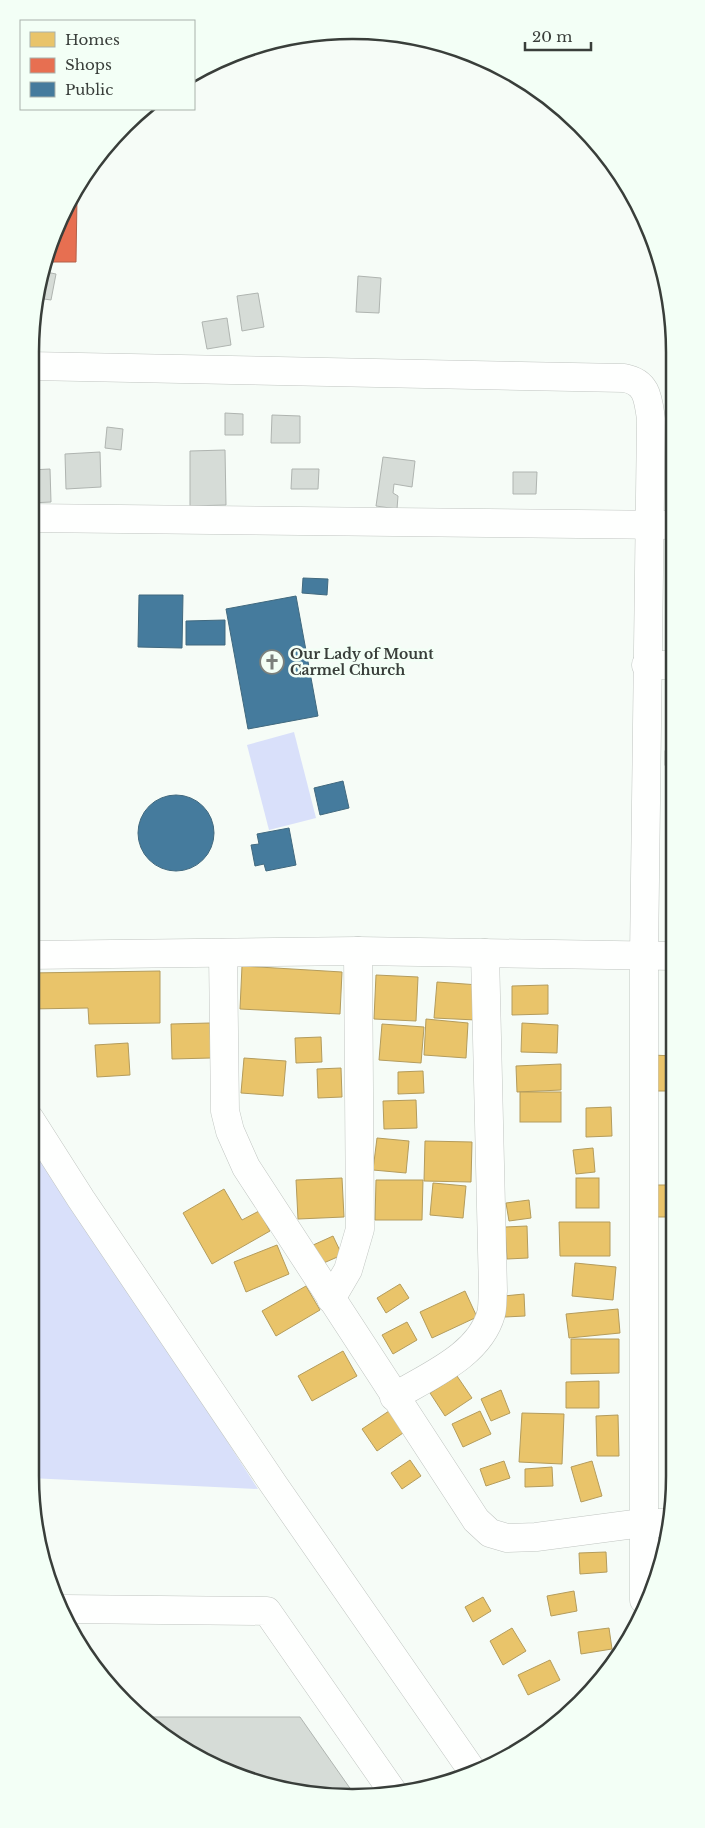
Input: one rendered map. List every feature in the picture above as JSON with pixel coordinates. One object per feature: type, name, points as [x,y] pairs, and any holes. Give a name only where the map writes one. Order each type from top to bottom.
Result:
[{"type":"street","points":[[39,366],[604,377],[636,380],[644,389],[649,402],[661,524],[646,665],[644,956],[656,1523],[646,1585]]},
{"type":"street","points":[[39,518],[661,524]]},
{"type":"street","points":[[646,665],[666,665]]},
{"type":"street","points":[[39,955],[358,951],[666,956]]},
{"type":"street","points":[[331,1299],[348,1270],[360,1229],[358,951]]},
{"type":"street","points":[[223,952],[225,1111],[230,1130],[246,1167],[394,1397],[476,1520],[490,1533],[507,1538],[536,1537],[656,1523]]},
{"type":"street","points":[[394,1397],[461,1355],[478,1339],[491,1314],[493,1291],[486,953]]},
{"type":"street","points":[[39,1133],[87,1208],[280,1493],[469,1766]]},
{"type":"street","points":[[69,1609],[267,1611],[390,1787]]},
{"type":"shaded area","points":[[294,732],[316,818],[269,830],[247,745]]},
{"type":"shaded area","points":[[39,1149],[258,1489],[39,1478]]},
{"type":"building: Homes","points":[[242,966],[342,972],[340,1014],[240,1009]]},
{"type":"building: Homes","points":[[160,971],[160,1023],[89,1024],[88,1008],[39,1009],[39,973]]},
{"type":"building: Homes","points":[[376,975],[418,977],[416,1021],[374,1019]]},
{"type":"building: Homes","points":[[437,982],[479,985],[476,1020],[434,1018]]},
{"type":"building: Homes","points":[[548,985],[548,1014],[512,1015],[512,986]]},
{"type":"building: Homes","points":[[426,1019],[468,1023],[466,1058],[424,1055]]},
{"type":"building: Homes","points":[[210,1023],[211,1058],[172,1059],[171,1024]]},
{"type":"building: Homes","points":[[522,1023],[558,1025],[557,1053],[521,1052]]},
{"type":"building: Homes","points":[[382,1024],[424,1027],[421,1063],[379,1060]]},
{"type":"building: Homes","points":[[321,1037],[322,1062],[296,1063],[295,1038]]},
{"type":"building: Homes","points":[[128,1043],[130,1075],[97,1077],[95,1045]]},
{"type":"building: Homes","points":[[652,1055],[666,1056],[666,1091],[651,1091]]},
{"type":"building: Homes","points":[[244,1058],[286,1061],[283,1096],[241,1093]]},
{"type":"building: Homes","points":[[561,1064],[561,1090],[517,1092],[516,1066]]},
{"type":"building: Homes","points":[[341,1068],[342,1097],[318,1098],[317,1069]]},
{"type":"building: Homes","points":[[423,1071],[424,1093],[398,1094],[398,1072]]},
{"type":"building: Homes","points":[[520,1092],[561,1092],[561,1122],[520,1122]]},
{"type":"building: Homes","points":[[416,1100],[417,1128],[384,1129],[383,1101]]},
{"type":"building: Homes","points":[[611,1107],[612,1136],[586,1137],[586,1108]]},
{"type":"building: Homes","points":[[377,1138],[409,1141],[406,1173],[373,1170]]},
{"type":"building: Homes","points":[[425,1141],[472,1142],[471,1182],[424,1181]]},
{"type":"building: Homes","points":[[593,1148],[595,1172],[576,1174],[573,1150]]},
{"type":"building: Homes","points":[[342,1178],[344,1217],[298,1219],[296,1180]]},
{"type":"building: Homes","points":[[576,1178],[599,1178],[599,1208],[576,1208]]},
{"type":"building: Homes","points":[[376,1180],[423,1180],[422,1220],[375,1220]]},
{"type":"building: Homes","points":[[433,1183],[466,1186],[463,1218],[430,1215]]},
{"type":"building: Homes","points":[[654,1185],[666,1185],[666,1217],[654,1217]]},
{"type":"building: Homes","points":[[224,1189],[242,1220],[259,1211],[270,1231],[212,1264],[183,1213]]},
{"type":"building: Homes","points":[[529,1200],[531,1218],[509,1221],[506,1203]]},
{"type":"building: Homes","points":[[559,1222],[610,1222],[610,1256],[560,1256]]},
{"type":"building: Homes","points":[[527,1226],[528,1258],[507,1259],[505,1227]]},
{"type":"building: Homes","points":[[333,1236],[342,1255],[319,1265],[311,1246]]},
{"type":"building: Homes","points":[[277,1245],[289,1274],[246,1292],[234,1262]]},
{"type":"building: Homes","points":[[575,1263],[616,1267],[613,1300],[572,1296]]},
{"type":"building: Homes","points":[[400,1284],[409,1298],[386,1313],[377,1298]]},
{"type":"building: Homes","points":[[306,1286],[320,1310],[276,1336],[262,1311]]},
{"type":"building: Homes","points":[[465,1291],[477,1317],[432,1338],[420,1312]]},
{"type":"building: Homes","points":[[524,1294],[525,1316],[505,1317],[504,1296]]},
{"type":"building: Homes","points":[[618,1309],[620,1333],[569,1338],[566,1314]]},
{"type":"building: Homes","points":[[407,1322],[417,1340],[393,1354],[382,1335]]},
{"type":"building: Homes","points":[[571,1339],[619,1339],[619,1373],[571,1374]]},
{"type":"building: Homes","points":[[343,1351],[357,1376],[312,1401],[298,1376]]},
{"type":"building: Homes","points":[[457,1376],[472,1398],[445,1416],[430,1393]]},
{"type":"building: Homes","points":[[599,1381],[599,1408],[566,1408],[566,1382]]},
{"type":"building: Homes","points":[[501,1390],[510,1413],[491,1421],[481,1399]]},
{"type":"building: Homes","points":[[389,1411],[403,1433],[377,1451],[362,1429]]},
{"type":"building: Homes","points":[[480,1411],[491,1434],[463,1447],[452,1424]]},
{"type":"building: Homes","points":[[522,1413],[564,1414],[562,1464],[519,1462]]},
{"type":"building: Homes","points":[[618,1415],[619,1456],[597,1456],[596,1416]]},
{"type":"building: Homes","points":[[410,1460],[421,1476],[402,1489],[391,1473]]},
{"type":"building: Homes","points":[[504,1461],[510,1478],[486,1486],[480,1469]]},
{"type":"building: Homes","points":[[592,1461],[602,1496],[581,1502],[571,1467]]},
{"type":"building: Homes","points":[[552,1467],[553,1486],[525,1487],[525,1469]]},
{"type":"building: Homes","points":[[606,1552],[607,1572],[580,1574],[579,1553]]},
{"type":"building: Homes","points":[[574,1591],[577,1611],[551,1616],[547,1596]]},
{"type":"building: Homes","points":[[483,1597],[491,1611],[473,1622],[465,1607]]},
{"type":"building: Homes","points":[[512,1628],[526,1651],[503,1665],[490,1641]]},
{"type":"building: Homes","points":[[609,1628],[612,1649],[581,1654],[578,1632]]},
{"type":"building: Homes","points":[[550,1660],[560,1680],[528,1695],[518,1675]]},
{"type":"building: Shops","points":[[77,203],[76,262],[52,262],[63,232]]},
{"type":"building: Public","points":[[303,578],[328,579],[327,595],[302,593]]},
{"type":"building: Public","points":[[139,595],[183,595],[182,648],[138,647]]},
{"type":"building: Public","name":"Our Lady of Mount Carmel Church","points":[[296,596],[318,716],[248,729],[226,609]]},
{"type":"building: Public","points":[[225,620],[225,645],[186,645],[186,621]]},
{"type":"building: Public","points":[[343,781],[349,808],[320,815],[314,788]]},
{"type":"building: Public","points":[[169,795],[183,795],[197,801],[208,812],[214,826],[211,848],[203,860],[183,871],[169,871],[155,865],[144,854],[138,840],[138,826],[144,812],[155,801]]},
{"type":"building: Public","points":[[289,828],[296,865],[266,871],[264,864],[255,866],[251,845],[259,844],[257,834]]},
{"type":"building: Other","points":[[49,273],[56,274],[51,300],[43,299]]},
{"type":"building: Other","points":[[358,276],[381,278],[379,313],[356,312]]},
{"type":"building: Other","points":[[258,293],[264,327],[242,331],[237,296]]},
{"type":"building: Other","points":[[227,318],[231,345],[207,349],[202,322]]},
{"type":"building: Other","points":[[225,413],[243,414],[243,435],[225,435]]},
{"type":"building: Other","points":[[272,415],[300,416],[300,443],[271,443]]},
{"type":"building: Other","points":[[107,427],[123,429],[121,450],[105,448]]},
{"type":"building: Other","points":[[225,450],[226,505],[190,506],[190,451]]},
{"type":"building: Other","points":[[100,452],[101,487],[66,489],[65,454]]},
{"type":"building: Other","points":[[383,457],[415,461],[412,487],[394,484],[393,493],[398,496],[397,509],[376,506]]},
{"type":"building: Other","points":[[50,469],[51,502],[39,503],[39,470]]},
{"type":"building: Other","points":[[292,469],[319,469],[318,489],[291,489]]},
{"type":"building: Other","points":[[513,472],[537,472],[536,494],[513,494]]},
{"type":"building: Other","points":[[153,1717],[300,1717],[350,1789],[312,1787],[271,1779],[252,1773],[196,1747]]},
{"type":"place","name":"Our Lady of Mount Carmel Church","points":[[272,662]]}]
